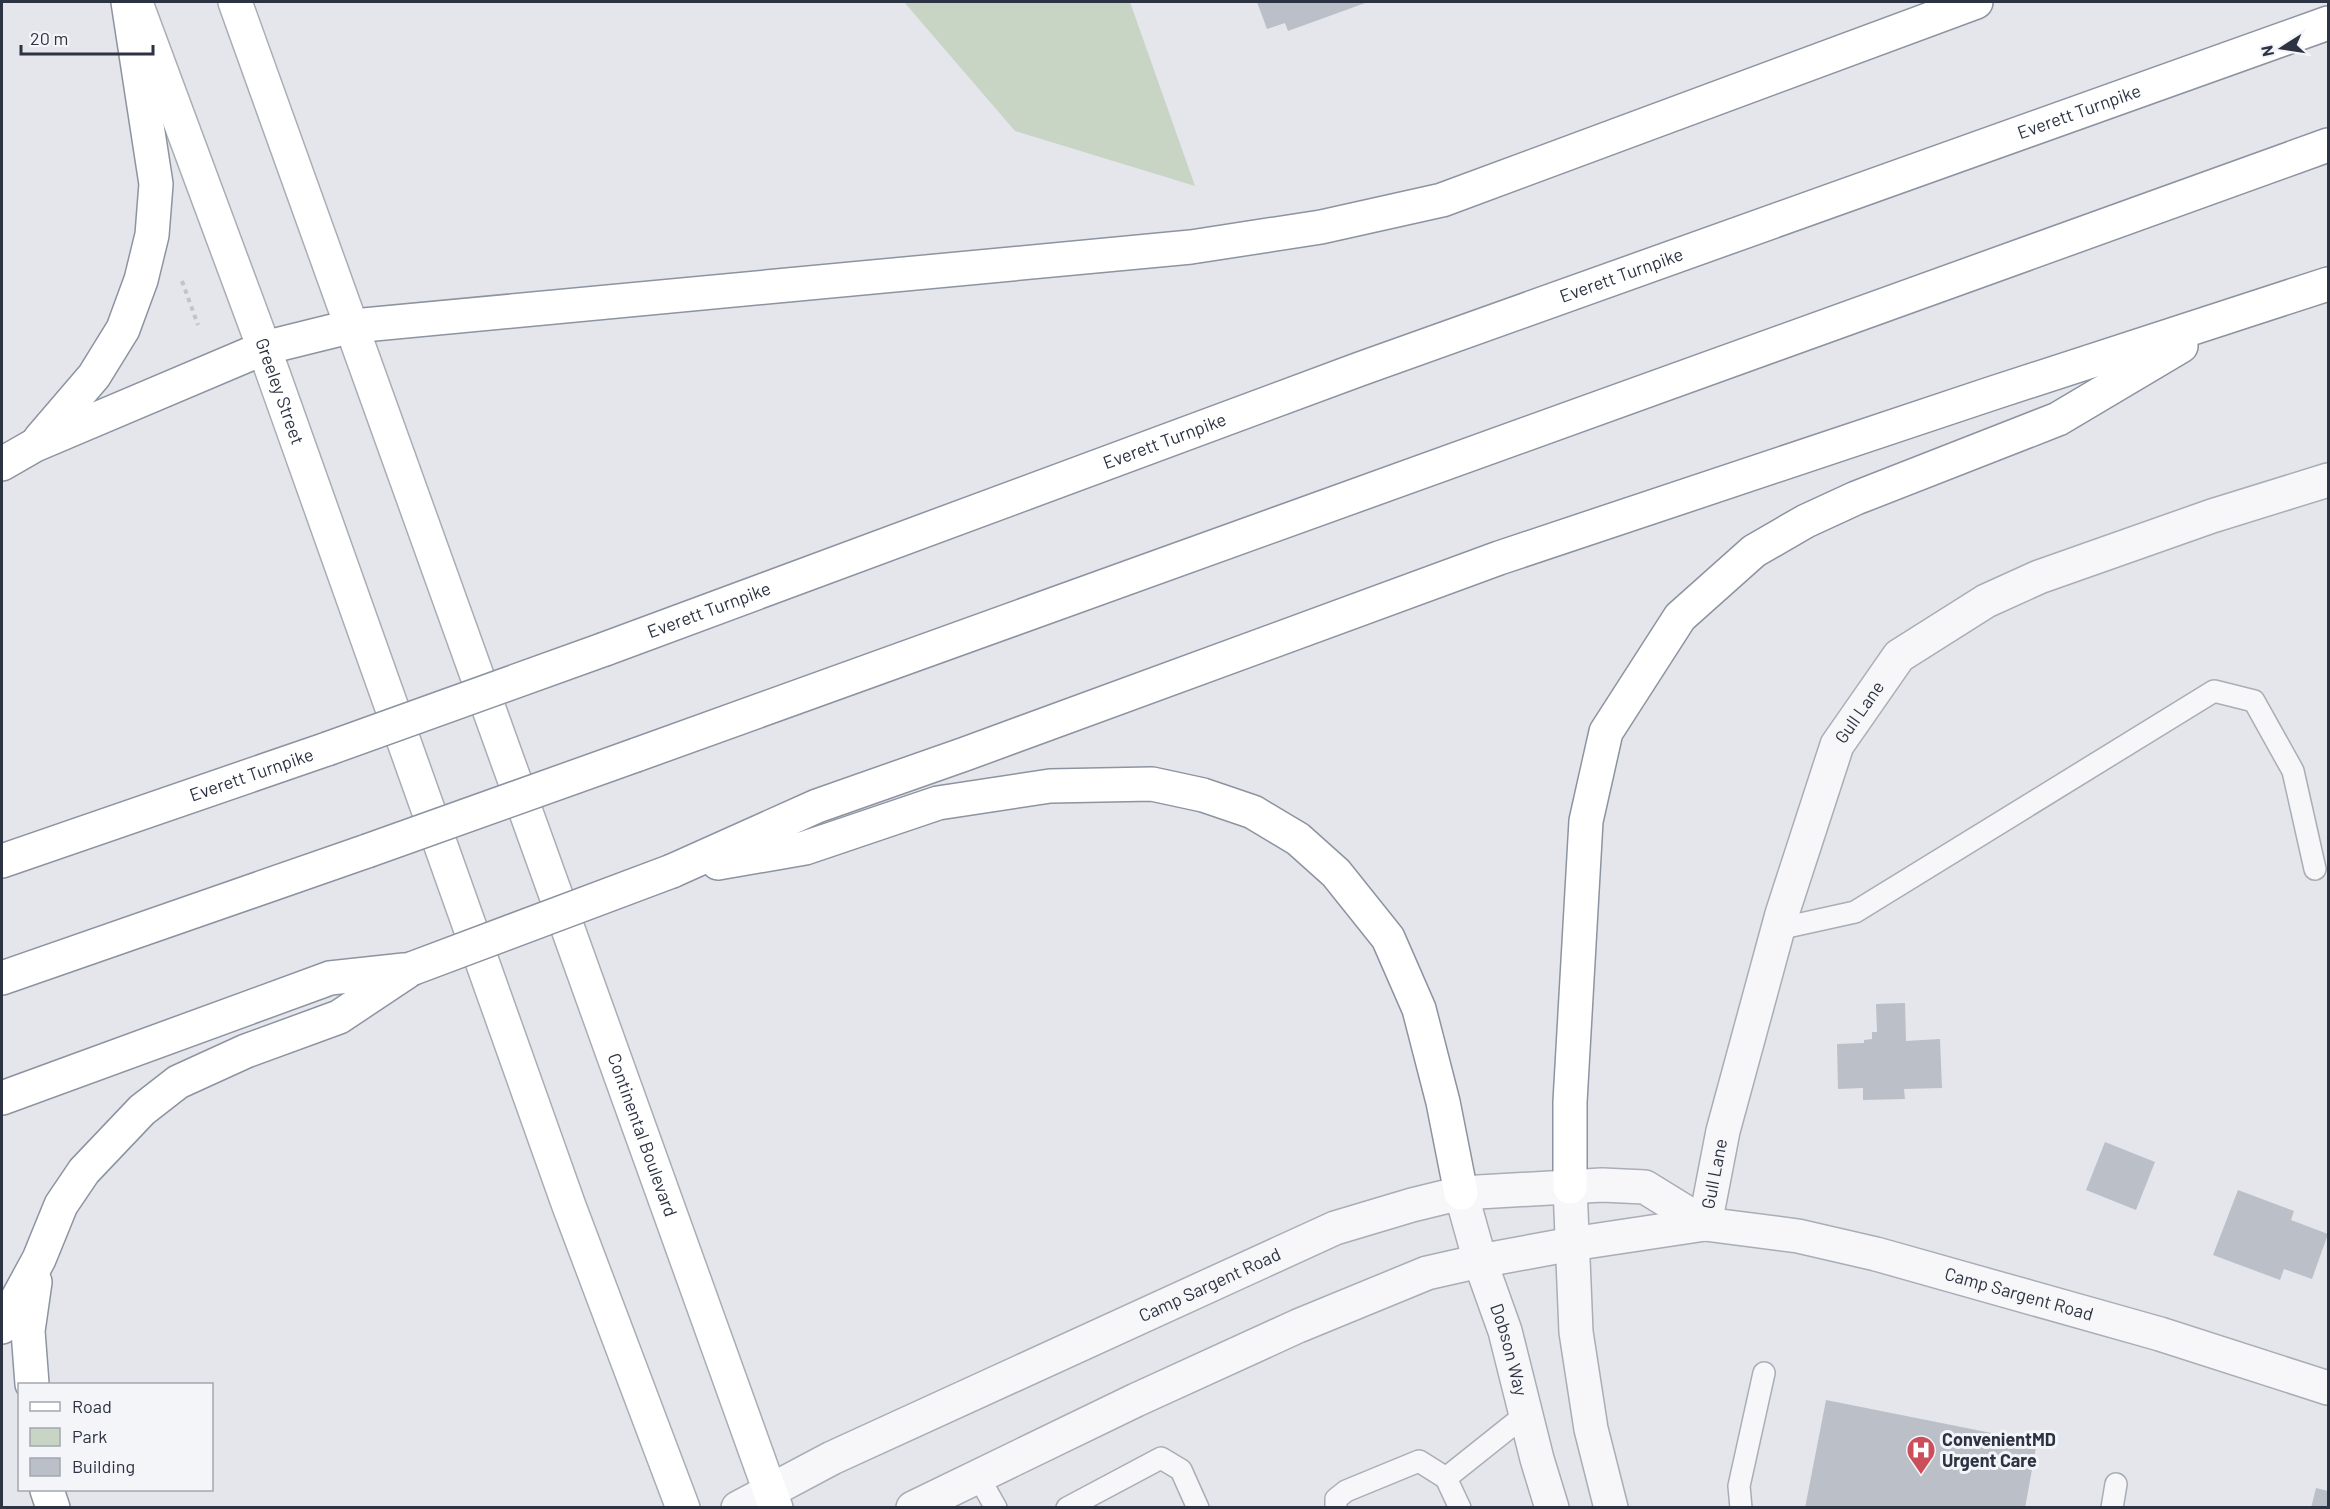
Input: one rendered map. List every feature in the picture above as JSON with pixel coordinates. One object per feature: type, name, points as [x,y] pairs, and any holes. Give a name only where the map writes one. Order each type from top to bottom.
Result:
[{"type":"main road","points":[[35,445],[94,376],[123,329],[141,280],[152,235],[156,184],[128,2]]},
{"type":"main road","name":"Greeley Street","points":[[135,2],[264,348],[569,1206],[683,1508]]},
{"type":"main road","points":[[235,2],[353,326]]},
{"type":"main road","points":[[2,464],[35,445],[264,348],[353,326],[1191,247],[1320,226],[1442,200],[1976,2]]},
{"type":"main road","name":"Everett Turnpike","points":[[2,861],[327,749],[605,649],[1360,369],[2328,23]]},
{"type":"main road","points":[[2,978],[636,755],[2328,145]]},
{"type":"main road","points":[[2,1327],[39,1259],[61,1205],[84,1171],[142,1110],[178,1082],[246,1051],[339,1017],[411,969],[672,871],[816,806],[965,754],[1499,558],[2328,284]]},
{"type":"main road","points":[[1570,1187],[1570,1102],[1586,821],[1606,732],[1680,617],[1754,551],[1806,521],[1856,498],[2058,419],[2233,315]]},
{"type":"main road","name":"Continental Boulevard","points":[[353,326],[772,1499]]},
{"type":"main road","points":[[672,871],[805,848],[938,803],[1050,786],[1152,784],[1203,795],[1253,812],[1298,838],[1336,873],[1388,938],[1419,1009],[1443,1101],[1461,1193]]},
{"type":"main road","points":[[2,1098],[330,978],[411,969]]},
{"type":"main road","points":[[32,1383],[28,1331],[39,1259]]},
{"type":"main road","points":[[47,1491],[53,1508]]},
{"type":"street","name":"Gull Lane","points":[[1705,1224],[1724,1131],[1778,929],[1837,745],[1899,656],[1986,601],[2038,577],[2212,516],[2328,480]]},
{"type":"street","name":"Camp Sargent Road","points":[[738,1508],[772,1499],[843,1453],[1335,1228],[1412,1205],[1461,1193],[1602,1185],[1645,1187],[1705,1224]]},
{"type":"street","points":[[1570,1187],[1576,1332],[1591,1429],[1611,1508]]},
{"type":"street","name":"Dobson Way","points":[[1461,1193],[1480,1261],[1505,1331],[1525,1415],[1552,1508]]},
{"type":"street","name":"Camp Sargent Road","points":[[913,1508],[1298,1326],[1427,1273],[1572,1244],[1705,1224],[1798,1236],[1876,1254],[2160,1334],[2328,1388]]},
{"type":"lane","points":[[1778,929],[1855,912],[2214,692],[2254,701],[2294,771],[2315,869]]},
{"type":"lane","points":[[1741,1508],[1739,1486],[1764,1373]]},
{"type":"lane","points":[[1446,1479],[1525,1415]]},
{"type":"lane","points":[[1067,1508],[1161,1458],[1180,1470],[1198,1508]]},
{"type":"lane","points":[[1335,1508],[1336,1499],[1346,1491],[1419,1461],[1446,1479],[1460,1508]]},
{"type":"lane","points":[[978,1476],[996,1508]]},
{"type":"lane","points":[[2112,1508],[2116,1485]]},
{"type":"path","points":[[180,276],[198,325]]},
{"type":"green space","points":[[904,2],[1130,2],[1195,186],[1015,131]]},
{"type":"building","points":[[1257,2],[1368,2],[1288,31],[1285,23],[1267,29]]},
{"type":"building","points":[[1905,1003],[1906,1041],[1940,1039],[1942,1088],[1904,1089],[1905,1099],[1863,1100],[1863,1088],[1838,1089],[1837,1044],[1864,1043],[1864,1040],[1872,1039],[1872,1032],[1877,1032],[1876,1004]]},
{"type":"building","points":[[2105,1142],[2155,1162],[2136,1210],[2086,1190]]},
{"type":"building","points":[[2238,1190],[2294,1211],[2291,1220],[2328,1234],[2312,1279],[2284,1269],[2280,1280],[2213,1255]]},
{"type":"building","name":"ConvenientMD Urgent Care","points":[[1826,1400],[2037,1442],[2025,1508],[1805,1508]]},
{"type":"building","points":[[2316,1488],[2328,1491],[2328,1508],[2311,1508]]},
{"type":"place","name":"ConvenientMD Urgent Care","points":[[1921,1476]]}]
